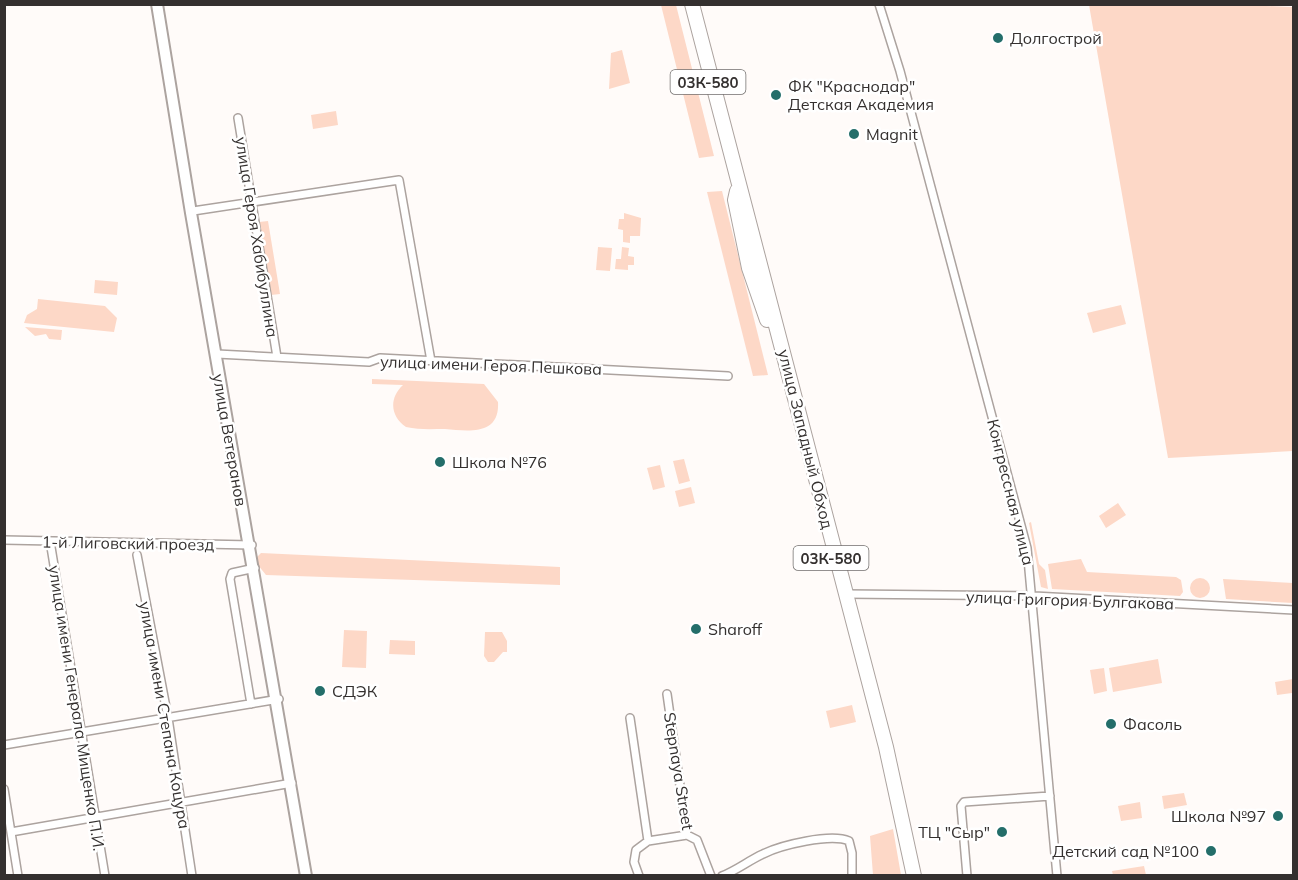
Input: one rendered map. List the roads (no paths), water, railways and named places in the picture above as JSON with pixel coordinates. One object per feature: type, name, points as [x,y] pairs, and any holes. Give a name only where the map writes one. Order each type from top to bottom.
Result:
[{"type":"highway","name":"улица Западный Обход","points":[[690,4],[726,130],[846,594],[912,873]]},
{"type":"highway","name":"улица Западный Обход","points":[[690,4],[773,338],[874,719],[912,873]]},
{"type":"street","name":"улица Ветеранов","points":[[158,4],[250,545]]},
{"type":"street","name":"улица Ветеранов","points":[[158,4],[307,876]]},
{"type":"street","name":"Конгрессная улица","points":[[879,4],[900,71],[1022,521],[1034,596],[1057,876]]},
{"type":"street","name":"улица Героя Хабибуллина","points":[[238,118],[277,357]]},
{"type":"street","points":[[193,211],[399,180],[431,361]]},
{"type":"street","name":"улица имени Героя Пешкова","points":[[217,354],[369,362],[380,358],[728,376]]},
{"type":"street","name":"1-й Лиговский проезд","points":[[4,540],[250,545]]},
{"type":"street","name":"улица имени Генерала Мищенко П.И.","points":[[50,541],[105,876]]},
{"type":"street","name":"улица имени Степана Коцура","points":[[137,555],[168,718],[192,876]]},
{"type":"street","points":[[250,704],[230,579],[232,573],[254,569]]},
{"type":"street","name":"улица Григория Булгакова","points":[[846,594],[1034,596],[1293,610]]},
{"type":"street","name":"Stepnaya Street","points":[[667,694],[687,835],[697,840],[711,876]]},
{"type":"street","points":[[4,745],[278,699]]},
{"type":"street","points":[[630,718],[648,841]]},
{"type":"street","points":[[11,832],[291,783]]},
{"type":"street","points":[[4,789],[18,876]]},
{"type":"street","points":[[968,876],[961,806],[964,802],[1050,796]]},
{"type":"street","points":[[639,876],[634,862],[636,850],[648,841],[687,835]]},
{"type":"street","points":[[722,876],[739,870],[764,853],[802,842],[842,837],[849,841],[852,853],[852,876]]},
{"type":"place","name":"Долгострой","points":[[998,38]]},
{"type":"place","name":"ФК \"Краснодар\" Детская Академия","points":[[776,95]]},
{"type":"place","name":"Magnit","points":[[854,134]]},
{"type":"place","name":"Школа №76","points":[[440,462]]},
{"type":"place","name":"Sharoff","points":[[696,629]]},
{"type":"place","name":"СДЭК","points":[[320,691]]},
{"type":"place","name":"Фасоль","points":[[1111,724]]},
{"type":"place","name":"Школа №97","points":[[1278,816]]},
{"type":"place","name":"ТЦ \"Сыр\"","points":[[1002,832]]},
{"type":"place","name":"Детский сад №100","points":[[1211,851]]}]
